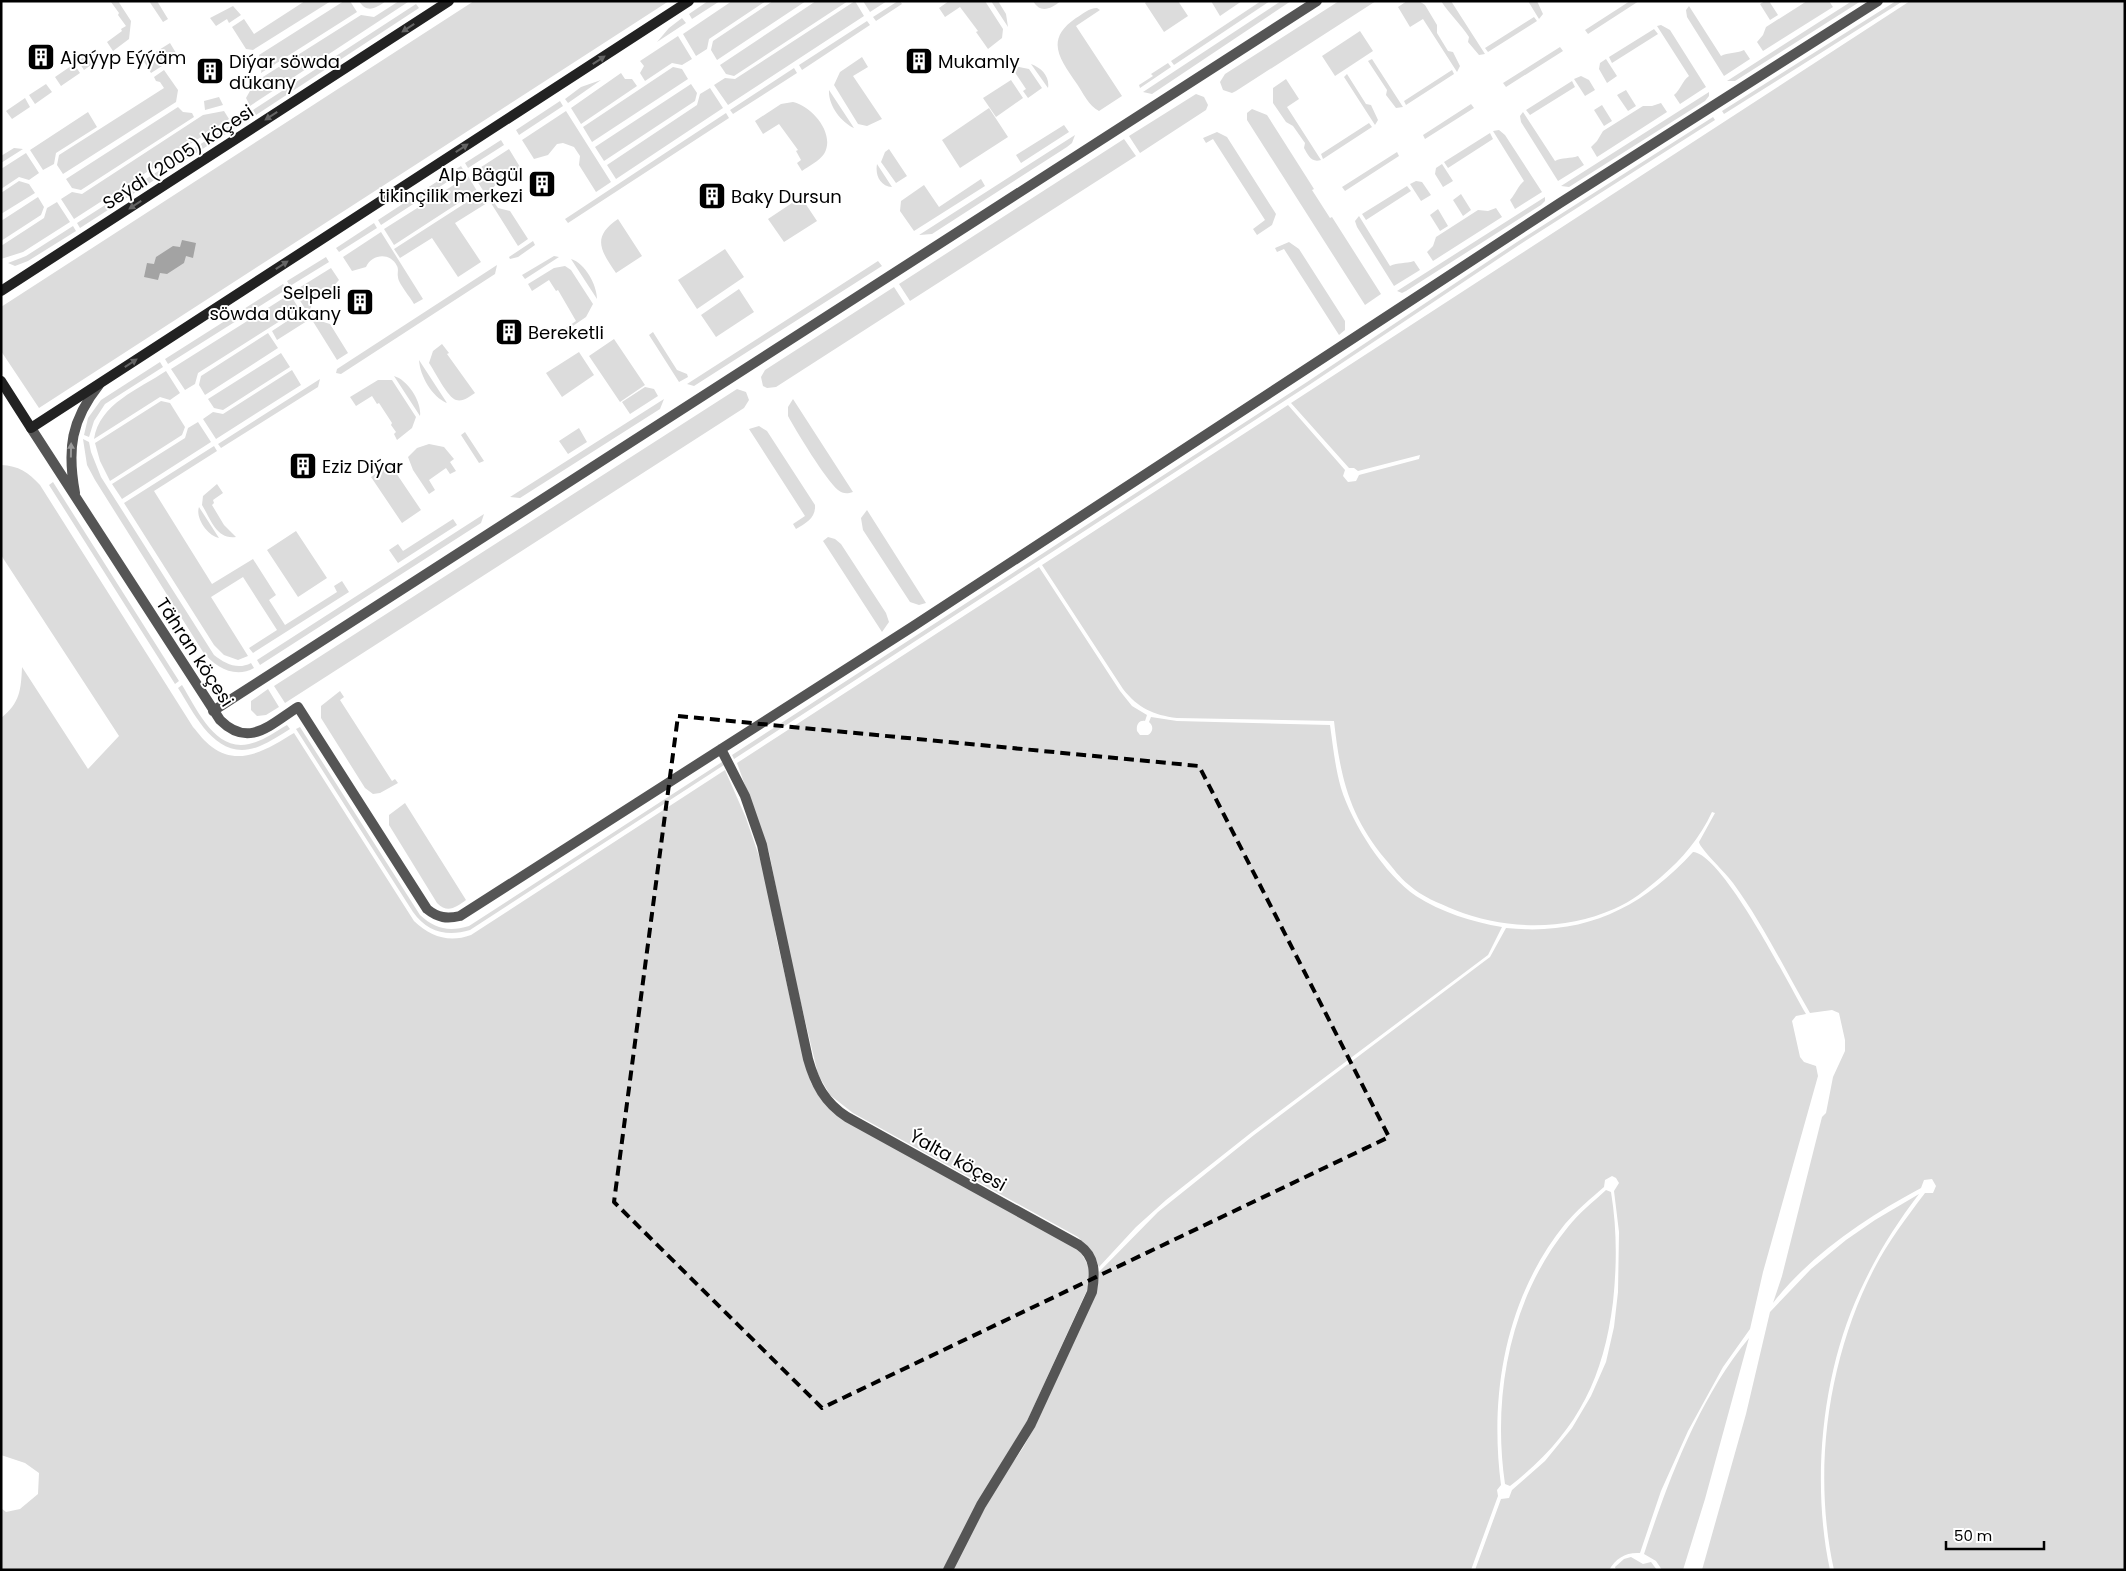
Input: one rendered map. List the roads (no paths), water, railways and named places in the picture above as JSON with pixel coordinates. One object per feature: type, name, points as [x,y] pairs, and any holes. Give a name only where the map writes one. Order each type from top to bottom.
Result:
[{"type":"street","name":"Seýdi (2005) köçesi","points":[[1,291],[449,1]]},
{"type":"street","points":[[32,428],[688,1]]},
{"type":"street","points":[[213,711],[1317,1]]},
{"type":"street","points":[[721,749],[912,627],[1552,208],[1878,1]]},
{"type":"street","points":[[1,281],[16,282]]},
{"type":"street","name":"Tähran köçesi","points":[[1,381],[213,711],[225,726],[245,735],[262,730],[298,707],[423,903],[432,913],[444,918],[460,916],[470,912],[721,749]]},
{"type":"street","points":[[77,499],[72,477],[72,440],[78,416],[102,382]]},
{"type":"street","name":"Ýalta köçesi","points":[[721,749],[745,796],[762,845],[808,1059],[814,1078],[825,1098],[847,1117],[1079,1245],[1087,1251],[1094,1268],[1092,1292],[1031,1424],[981,1505],[948,1570]]},
{"type":"place","name":"Ajaýyp Eýýäm","points":[[41,57]]},
{"type":"place","name":"Mukamly","points":[[919,61]]},
{"type":"place","name":"Diýar söwda dükany","points":[[210,71]]},
{"type":"place","name":"Alp Bägül tikinçilik merkezi","points":[[542,184]]},
{"type":"place","name":"Baky Dursun","points":[[712,196]]},
{"type":"place","name":"Selpeli söwda dükany","points":[[360,302]]},
{"type":"place","name":"Bereketli","points":[[509,332]]},
{"type":"place","name":"Eziz Diýar","points":[[303,466]]}]
